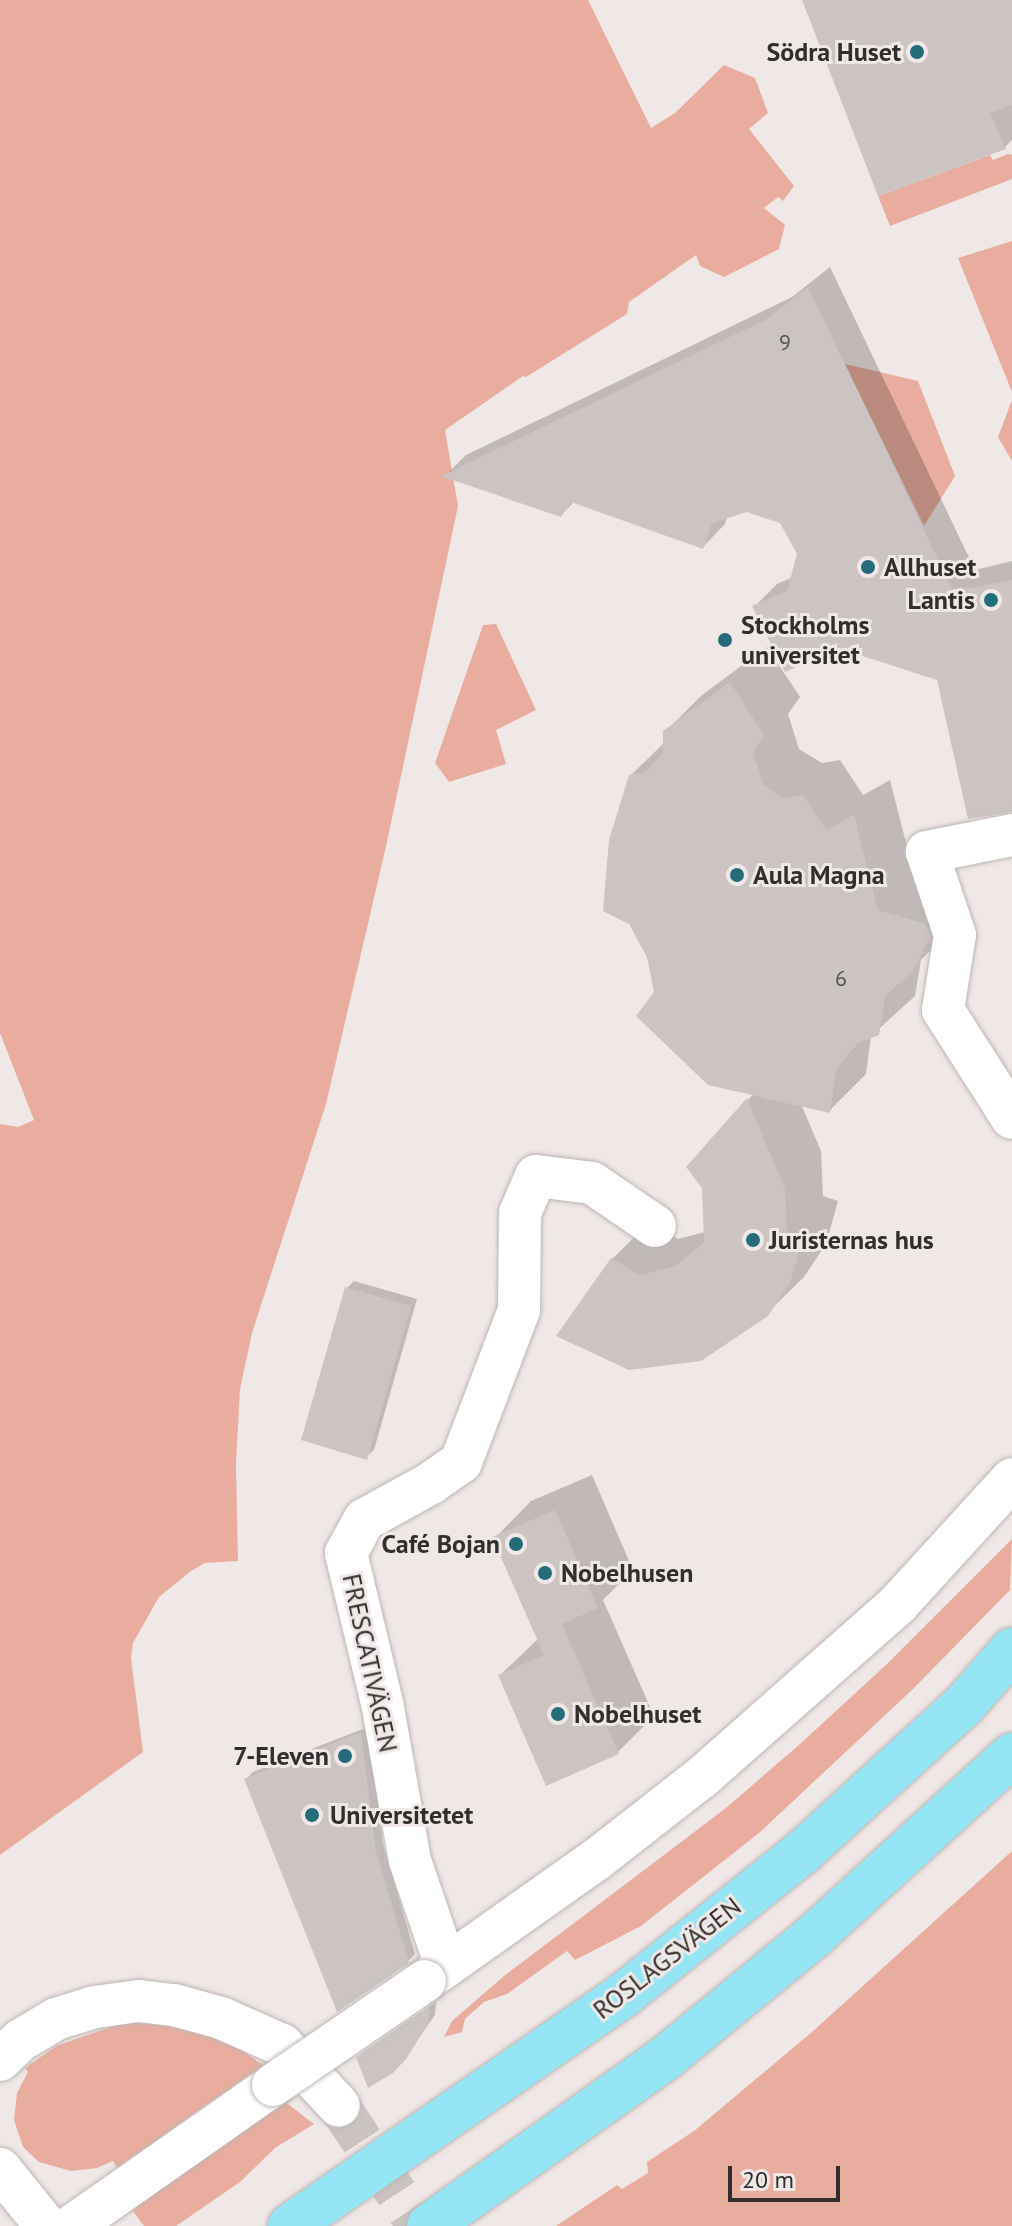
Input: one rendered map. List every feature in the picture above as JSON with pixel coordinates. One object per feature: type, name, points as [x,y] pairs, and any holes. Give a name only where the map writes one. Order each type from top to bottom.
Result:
[{"type":"main road","name":"ROSLAGSVÄGEN","points":[[290,2226],[662,1964],[804,1851],[964,1705],[1012,1650]]},
{"type":"main road","points":[[429,2226],[663,2060],[815,1935],[1012,1755]]},
{"type":"street","points":[[1012,835],[927,852],[955,935],[943,1010],[1012,1118]]},
{"type":"street","name":"FRESCATIVÄGEN","points":[[436,1973],[410,1861],[382,1703],[346,1553],[364,1520],[431,1483],[461,1462],[519,1310],[520,1213],[536,1176],[592,1183],[655,1226]]},
{"type":"street","points":[[72,2226],[597,1859],[702,1777],[898,1604],[1012,1479]]},
{"type":"street","points":[[0,2060],[21,2040],[56,2019],[95,2007],[139,2001],[174,2005],[221,2018],[282,2045],[339,2106]]},
{"type":"street","points":[[0,2169],[46,2226]]},
{"type":"shaded area","points":[[0,0],[588,0],[651,128],[675,113],[724,65],[755,78],[768,113],[749,129],[794,186],[783,201],[778,197],[764,208],[785,225],[779,249],[724,277],[700,266],[696,255],[629,302],[627,314],[523,376],[445,430],[458,506],[387,842],[326,1104],[252,1333],[240,1389],[236,1464],[238,1561],[205,1563],[191,1571],[159,1597],[133,1643],[131,1658],[143,1752],[0,1855],[0,1124],[18,1127],[34,1120],[0,1033]]},
{"type":"shaded area","points":[[990,155],[993,160],[1012,155],[1012,179],[890,226],[878,196]]},
{"type":"shaded area","points":[[1012,241],[1012,392],[958,258]]},
{"type":"shaded area","points":[[845,364],[918,381],[955,476],[924,526]]},
{"type":"shaded area","points":[[1012,400],[1012,461],[998,437]]},
{"type":"shaded area","points":[[496,624],[536,710],[496,730],[506,764],[449,782],[435,763],[483,625]]},
{"type":"shaded area","points":[[1012,1539],[1010,1590],[913,1689],[759,1833],[641,1926],[575,1960],[567,1951],[507,1994],[484,2002],[465,2019],[462,2032],[444,2037],[452,2021],[504,1976],[726,1808],[800,1744],[887,1664]]},
{"type":"shaded area","points":[[1012,1851],[1012,2226],[556,2226],[617,2185],[622,2189],[648,2173],[647,2162],[694,2131],[812,2032]]},
{"type":"shaded area","points":[[125,2022],[169,2026],[206,2034],[235,2046],[263,2065],[117,2168],[113,2161],[97,2168],[71,2171],[39,2162],[23,2147],[14,2120],[17,2093],[28,2072],[25,2068],[56,2046]]},
{"type":"shaded area","points":[[284,2101],[314,2124],[275,2148],[240,2182],[176,2226],[144,2226],[132,2210]]},
{"type":"building","name":"Södra Huset","points":[[802,0],[1012,0],[1012,105],[990,113],[1006,149],[878,196]]},
{"type":"building","name":"Allhuset","points":[[808,287],[953,591],[1012,580],[1012,812],[968,819],[937,680],[838,648],[785,672],[752,606],[787,591],[797,554],[780,523],[747,512],[712,523],[703,549],[571,502],[561,517],[441,476],[767,319]]},
{"type":"building","name":"Aula Magna","points":[[730,682],[764,735],[753,752],[763,785],[784,798],[803,795],[826,830],[854,815],[878,910],[926,924],[930,937],[913,971],[885,996],[879,1035],[858,1043],[836,1069],[830,1113],[708,1085],[636,1016],[654,992],[647,957],[629,924],[603,911],[609,840],[629,775],[646,772],[663,752],[663,731]]},
{"type":"building","name":"Juristernas hus","points":[[747,1098],[785,1189],[787,1233],[803,1238],[790,1283],[768,1316],[701,1361],[629,1370],[556,1336],[611,1258],[640,1275],[676,1266],[704,1242],[702,1188],[686,1167]]},
{"type":"building","points":[[345,1287],[411,1306],[367,1460],[301,1440]]},
{"type":"building","points":[[555,1510],[598,1608],[562,1624],[619,1754],[546,1786],[498,1675],[544,1655],[492,1537]]},
{"type":"building","points":[[361,1732],[376,1852],[409,1963],[337,2012],[244,1779]]},
{"type":"building","points":[[430,2006],[428,2024],[406,2059],[393,2073],[368,2088],[356,2057]]},
{"type":"tunnel","points":[[339,2106],[418,2226]]},
{"type":"place","name":"Södra Huset","points":[[917,52]]},
{"type":"place","name":"Allhuset","points":[[868,567]]},
{"type":"place","name":"Lantis","points":[[991,600]]},
{"type":"place","name":"Stockholms universitet","points":[[725,640]]},
{"type":"place","name":"Aula Magna","points":[[737,875]]},
{"type":"place","name":"Juristernas hus","points":[[753,1240]]},
{"type":"place","name":"Café Bojan","points":[[516,1544]]},
{"type":"place","name":"Nobelhusen","points":[[545,1573]]},
{"type":"place","name":"Nobelhuset","points":[[558,1714]]},
{"type":"place","name":"7-Eleven","points":[[345,1756]]},
{"type":"place","name":"Universitetet","points":[[312,1815]]}]
